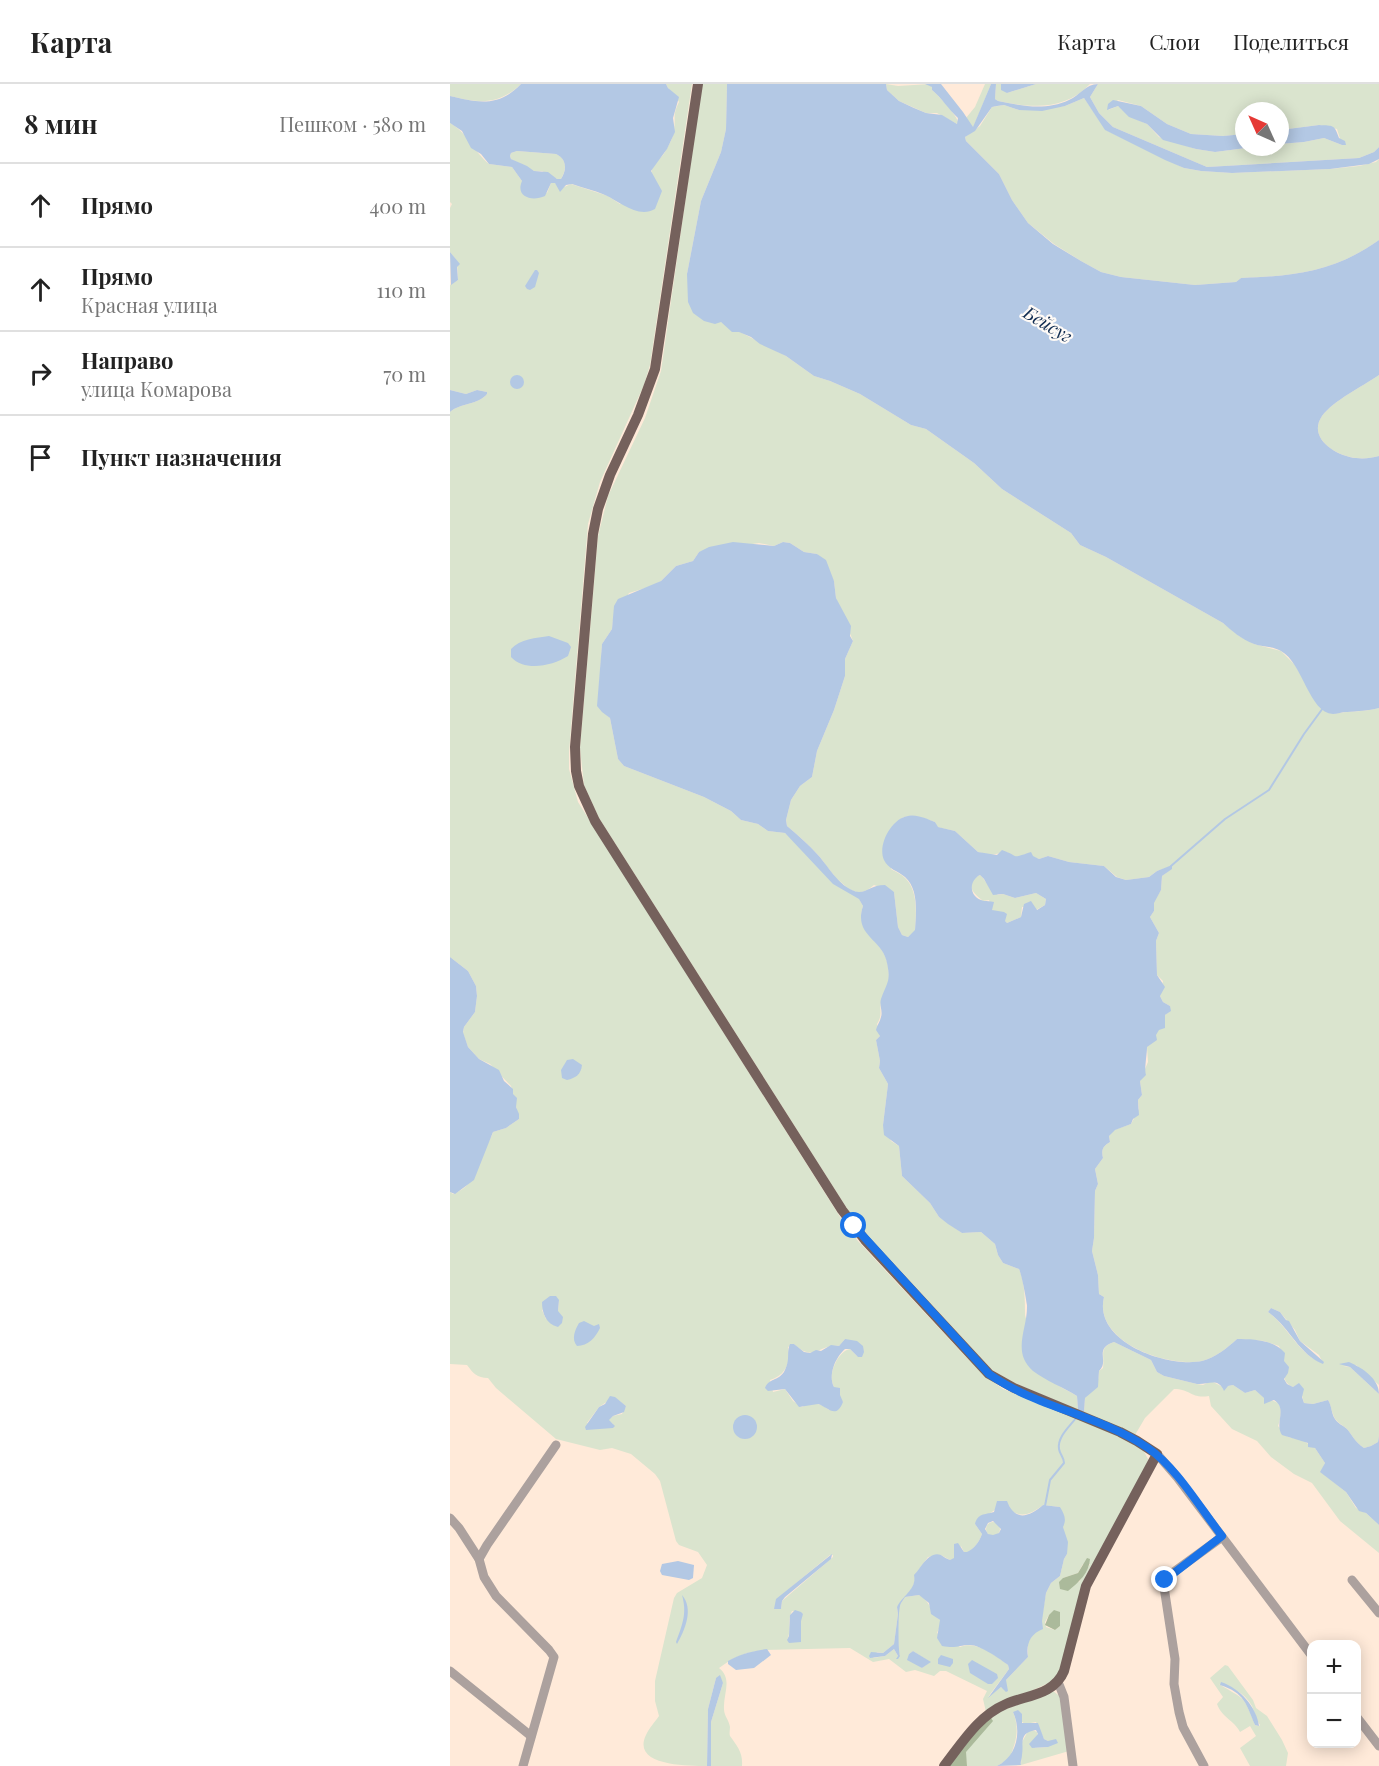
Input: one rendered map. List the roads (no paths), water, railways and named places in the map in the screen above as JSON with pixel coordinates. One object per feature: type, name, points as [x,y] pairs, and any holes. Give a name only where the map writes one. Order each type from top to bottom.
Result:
[{"type":"main road","points":[[698,84],[655,369],[638,415],[610,475],[598,509],[593,534],[575,747],[579,786],[595,821],[854,1226],[989,1374],[1014,1388],[1137,1441],[1157,1454],[1086,1586],[1064,1671],[1058,1682],[1048,1690],[1006,1704],[986,1715],[944,1766]]},
{"type":"street","points":[[479,1559],[556,1445]]},
{"type":"street","points":[[1157,1454],[1177,1477],[1307,1651]]},
{"type":"street","points":[[450,1518],[479,1559],[484,1577],[496,1596],[549,1650],[554,1658],[523,1766]]},
{"type":"street","points":[[1204,1766],[1183,1727],[1179,1712],[1164,1587],[1165,1580],[1171,1574],[1222,1536]]},
{"type":"street","points":[[1352,1580],[1379,1613]]},
{"type":"street","points":[[450,1671],[531,1736]]},
{"type":"street","points":[[1058,1682],[1064,1697],[1073,1766]]},
{"type":"street","points":[[1361,1723],[1379,1746]]},
{"type":"water","points":[[521,84],[666,84],[679,97],[673,118],[675,132],[667,149],[651,171],[662,191],[655,209],[649,212],[635,211],[601,193],[572,184],[566,185],[560,192],[555,183],[551,183],[545,196],[526,197],[521,191],[522,181],[512,167],[489,164],[481,154],[471,148],[462,131],[450,123],[450,96],[488,101],[505,97]],"holes":[[[517,151],[560,156],[565,165],[561,179],[557,179],[548,172],[534,171],[511,159],[510,156],[511,153]]]},
{"type":"water","name":"Бейсуг","points":[[727,84],[886,84],[887,90],[899,101],[926,113],[942,115],[957,124],[958,118],[932,90],[932,87],[925,84],[941,84],[973,127],[991,84],[996,84],[995,99],[998,101],[1034,107],[1052,106],[1073,98],[1090,86],[1098,84],[1090,97],[1099,113],[1113,127],[1207,167],[1359,158],[1374,152],[1379,147],[1379,159],[1369,164],[1330,169],[1232,173],[1201,171],[1184,168],[1165,160],[1105,130],[1084,98],[1065,106],[1042,111],[1019,110],[1004,105],[992,107],[975,131],[965,137],[966,141],[999,174],[1012,200],[1028,223],[1053,244],[1081,261],[1101,272],[1121,277],[1195,285],[1236,282],[1241,278],[1296,274],[1330,266],[1379,240],[1379,375],[1327,410],[1318,424],[1318,432],[1332,450],[1340,454],[1359,458],[1379,456],[1379,708],[1335,714],[1325,711],[1312,697],[1289,657],[1281,651],[1245,640],[1223,623],[1106,557],[1080,545],[1071,533],[1002,489],[974,463],[926,429],[911,425],[860,394],[814,376],[786,356],[760,344],[751,337],[732,332],[721,322],[715,324],[704,321],[693,313],[688,302],[687,274],[701,201],[721,152],[726,129]]},
{"type":"water","points":[[1001,84],[1036,84],[1007,93],[1001,90]]},
{"type":"water","points":[[1113,100],[1141,106],[1167,124],[1191,134],[1235,135],[1235,149],[1215,152],[1163,140],[1147,124],[1129,117],[1118,106],[1107,110],[1108,104]]},
{"type":"water","points":[[1328,125],[1336,130],[1339,138],[1345,141],[1346,145],[1324,138],[1289,143],[1289,129]]},
{"type":"water","points":[[450,252],[460,264],[457,267],[458,280],[451,285]]},
{"type":"water","points":[[535,270],[539,273],[535,287],[527,289],[525,286]]},
{"type":"water","points":[[517,375],[522,377],[524,382],[522,387],[517,389],[512,387],[510,382],[512,377]]},
{"type":"water","points":[[450,390],[466,394],[477,390],[487,392],[487,394],[479,400],[450,412]]},
{"type":"water","points":[[733,542],[774,546],[783,542],[790,543],[804,552],[817,554],[826,560],[834,581],[836,598],[851,626],[850,636],[853,641],[845,659],[845,676],[834,710],[817,751],[812,777],[800,786],[791,800],[786,820],[787,826],[847,887],[859,892],[885,885],[894,892],[898,927],[902,935],[908,937],[915,930],[915,895],[905,877],[886,863],[882,854],[887,833],[897,822],[908,816],[922,817],[935,822],[938,827],[955,831],[978,852],[997,855],[1002,850],[1017,856],[1031,852],[1039,859],[1048,856],[1069,862],[1104,866],[1116,877],[1126,880],[1149,877],[1172,865],[1172,869],[1162,876],[1161,890],[1150,917],[1159,933],[1156,941],[1157,975],[1165,987],[1160,996],[1163,1002],[1170,1006],[1171,1011],[1165,1015],[1165,1028],[1159,1030],[1156,1035],[1157,1040],[1147,1047],[1146,1075],[1140,1081],[1142,1095],[1138,1100],[1139,1115],[1133,1119],[1131,1124],[1115,1130],[1109,1136],[1110,1142],[1103,1148],[1103,1158],[1095,1169],[1098,1184],[1095,1191],[1092,1251],[1098,1275],[1099,1294],[1104,1297],[1104,1313],[1110,1327],[1121,1339],[1153,1356],[1170,1360],[1187,1362],[1207,1360],[1237,1339],[1263,1341],[1275,1345],[1285,1353],[1284,1361],[1289,1367],[1284,1379],[1293,1387],[1299,1383],[1304,1389],[1302,1397],[1304,1403],[1313,1404],[1328,1400],[1336,1421],[1347,1429],[1364,1448],[1378,1442],[1379,1436],[1379,1525],[1366,1513],[1359,1511],[1346,1492],[1320,1472],[1325,1463],[1315,1448],[1308,1447],[1308,1443],[1282,1435],[1279,1426],[1281,1412],[1278,1404],[1274,1400],[1264,1404],[1264,1398],[1255,1390],[1245,1393],[1233,1385],[1228,1386],[1224,1391],[1216,1383],[1197,1384],[1164,1376],[1157,1372],[1151,1360],[1114,1342],[1104,1348],[1098,1387],[1085,1398],[1084,1412],[1078,1410],[1077,1396],[1038,1375],[1026,1364],[1022,1340],[1027,1305],[1019,1269],[1003,1263],[995,1244],[981,1232],[962,1233],[939,1217],[930,1203],[902,1176],[899,1146],[884,1135],[888,1084],[879,1068],[876,1040],[880,1036],[876,1030],[881,1019],[881,1001],[889,974],[884,955],[862,924],[863,906],[859,899],[833,884],[785,833],[768,831],[758,824],[741,820],[731,811],[704,797],[624,766],[618,759],[610,718],[597,706],[602,644],[612,629],[614,606],[618,599],[661,581],[676,566],[693,561],[699,552],[709,547]],"holes":[[[980,875],[993,895],[1003,894],[1015,898],[1036,893],[1046,899],[1045,905],[1037,910],[1031,901],[1024,904],[1021,917],[1007,923],[1005,921],[1007,914],[992,910],[994,902],[975,897],[972,889],[973,881]]]},
{"type":"water","points":[[549,636],[568,643],[571,647],[568,656],[539,666],[524,665],[511,657],[511,649],[519,643]]},
{"type":"water","points":[[450,957],[468,971],[476,986],[475,1012],[463,1032],[468,1047],[479,1059],[499,1070],[504,1081],[513,1089],[519,1114],[519,1119],[506,1128],[493,1132],[474,1180],[455,1194],[450,1192]]},
{"type":"water","points":[[573,1059],[582,1065],[579,1073],[567,1080],[562,1078],[561,1070],[567,1060]]},
{"type":"water","points":[[550,1296],[556,1296],[559,1300],[558,1311],[563,1317],[558,1327],[548,1321],[543,1310],[542,1302]]},
{"type":"water","points":[[1271,1308],[1280,1312],[1289,1321],[1300,1341],[1324,1362],[1323,1364],[1314,1360],[1300,1347],[1276,1318],[1268,1312]]},
{"type":"water","points":[[584,1321],[594,1326],[599,1324],[600,1328],[591,1340],[577,1346],[574,1340],[575,1332],[579,1323]]},
{"type":"water","points":[[845,1339],[857,1341],[863,1346],[864,1352],[862,1357],[858,1357],[850,1349],[845,1349],[838,1357],[832,1372],[832,1382],[834,1387],[840,1388],[843,1402],[838,1410],[832,1411],[818,1404],[799,1407],[785,1389],[768,1391],[765,1388],[784,1372],[790,1344],[810,1353],[816,1350],[821,1351],[831,1345],[839,1346]]},
{"type":"water","points":[[1349,1362],[1360,1367],[1373,1379],[1379,1394],[1350,1367],[1339,1364]]},
{"type":"water","points":[[610,1396],[615,1397],[626,1406],[624,1412],[609,1420],[615,1426],[586,1430],[585,1427],[599,1407],[605,1404]]},
{"type":"water","points":[[745,1415],[750,1416],[756,1422],[756,1432],[750,1438],[745,1439],[740,1438],[734,1432],[733,1427],[734,1422],[740,1416]]},
{"type":"water","points":[[997,1501],[1007,1501],[1010,1508],[1018,1515],[1028,1515],[1043,1505],[1060,1507],[1068,1542],[1060,1576],[1051,1583],[1046,1593],[1043,1629],[1032,1637],[1028,1644],[1028,1657],[1006,1680],[1008,1691],[1006,1692],[1001,1687],[988,1698],[1009,1669],[1008,1665],[979,1647],[942,1646],[937,1638],[940,1620],[931,1614],[929,1603],[919,1595],[905,1597],[900,1605],[898,1631],[900,1656],[898,1659],[896,1659],[898,1656],[894,1649],[885,1656],[870,1658],[871,1652],[883,1653],[894,1644],[897,1607],[912,1588],[914,1575],[926,1560],[937,1554],[950,1560],[954,1558],[954,1544],[958,1543],[964,1552],[970,1550],[980,1540],[982,1534],[975,1524],[978,1518],[994,1512]],"holes":[[[993,1521],[1001,1529],[999,1533],[993,1535],[988,1534],[985,1529],[988,1523]]]},
{"type":"water","points":[[832,1554],[831,1559],[785,1597],[781,1609],[774,1609],[776,1599]]},
{"type":"water","points":[[678,1561],[694,1565],[693,1578],[689,1580],[662,1575],[660,1571],[662,1564]]},
{"type":"water","points":[[682,1595],[686,1601],[688,1613],[677,1644],[684,1613]]},
{"type":"water","points":[[795,1610],[803,1614],[801,1642],[789,1643],[787,1640],[790,1615]]},
{"type":"water","points":[[767,1649],[771,1655],[754,1668],[736,1670],[728,1664],[728,1661],[737,1656]]},
{"type":"water","points":[[913,1651],[931,1662],[922,1668],[907,1660]]},
{"type":"water","points":[[941,1655],[953,1659],[950,1667],[938,1664]]},
{"type":"water","points":[[972,1660],[997,1674],[998,1678],[992,1684],[988,1684],[970,1673],[968,1664]]},
{"type":"water","points":[[720,1675],[723,1683],[711,1722],[711,1766],[707,1766],[708,1709],[716,1678]]},
{"type":"water","points":[[1221,1682],[1241,1694],[1255,1712],[1259,1726],[1255,1725],[1244,1700],[1235,1692],[1220,1685]]},
{"type":"water","points":[[1018,1710],[1022,1714],[1022,1723],[1038,1723],[1044,1739],[1048,1741],[1056,1739],[1058,1743],[1048,1747],[1032,1748],[1029,1744],[1038,1734],[1036,1730],[1030,1731],[1023,1739],[1021,1765],[997,1766],[1009,1756],[1016,1743],[1017,1727],[1013,1712]]},
{"type":"waterway","points":[[1171,866],[1225,819],[1269,790],[1323,708]]},
{"type":"waterway","points":[[1045,1506],[1050,1480],[1064,1463],[1059,1449],[1060,1440],[1076,1418]]}]
